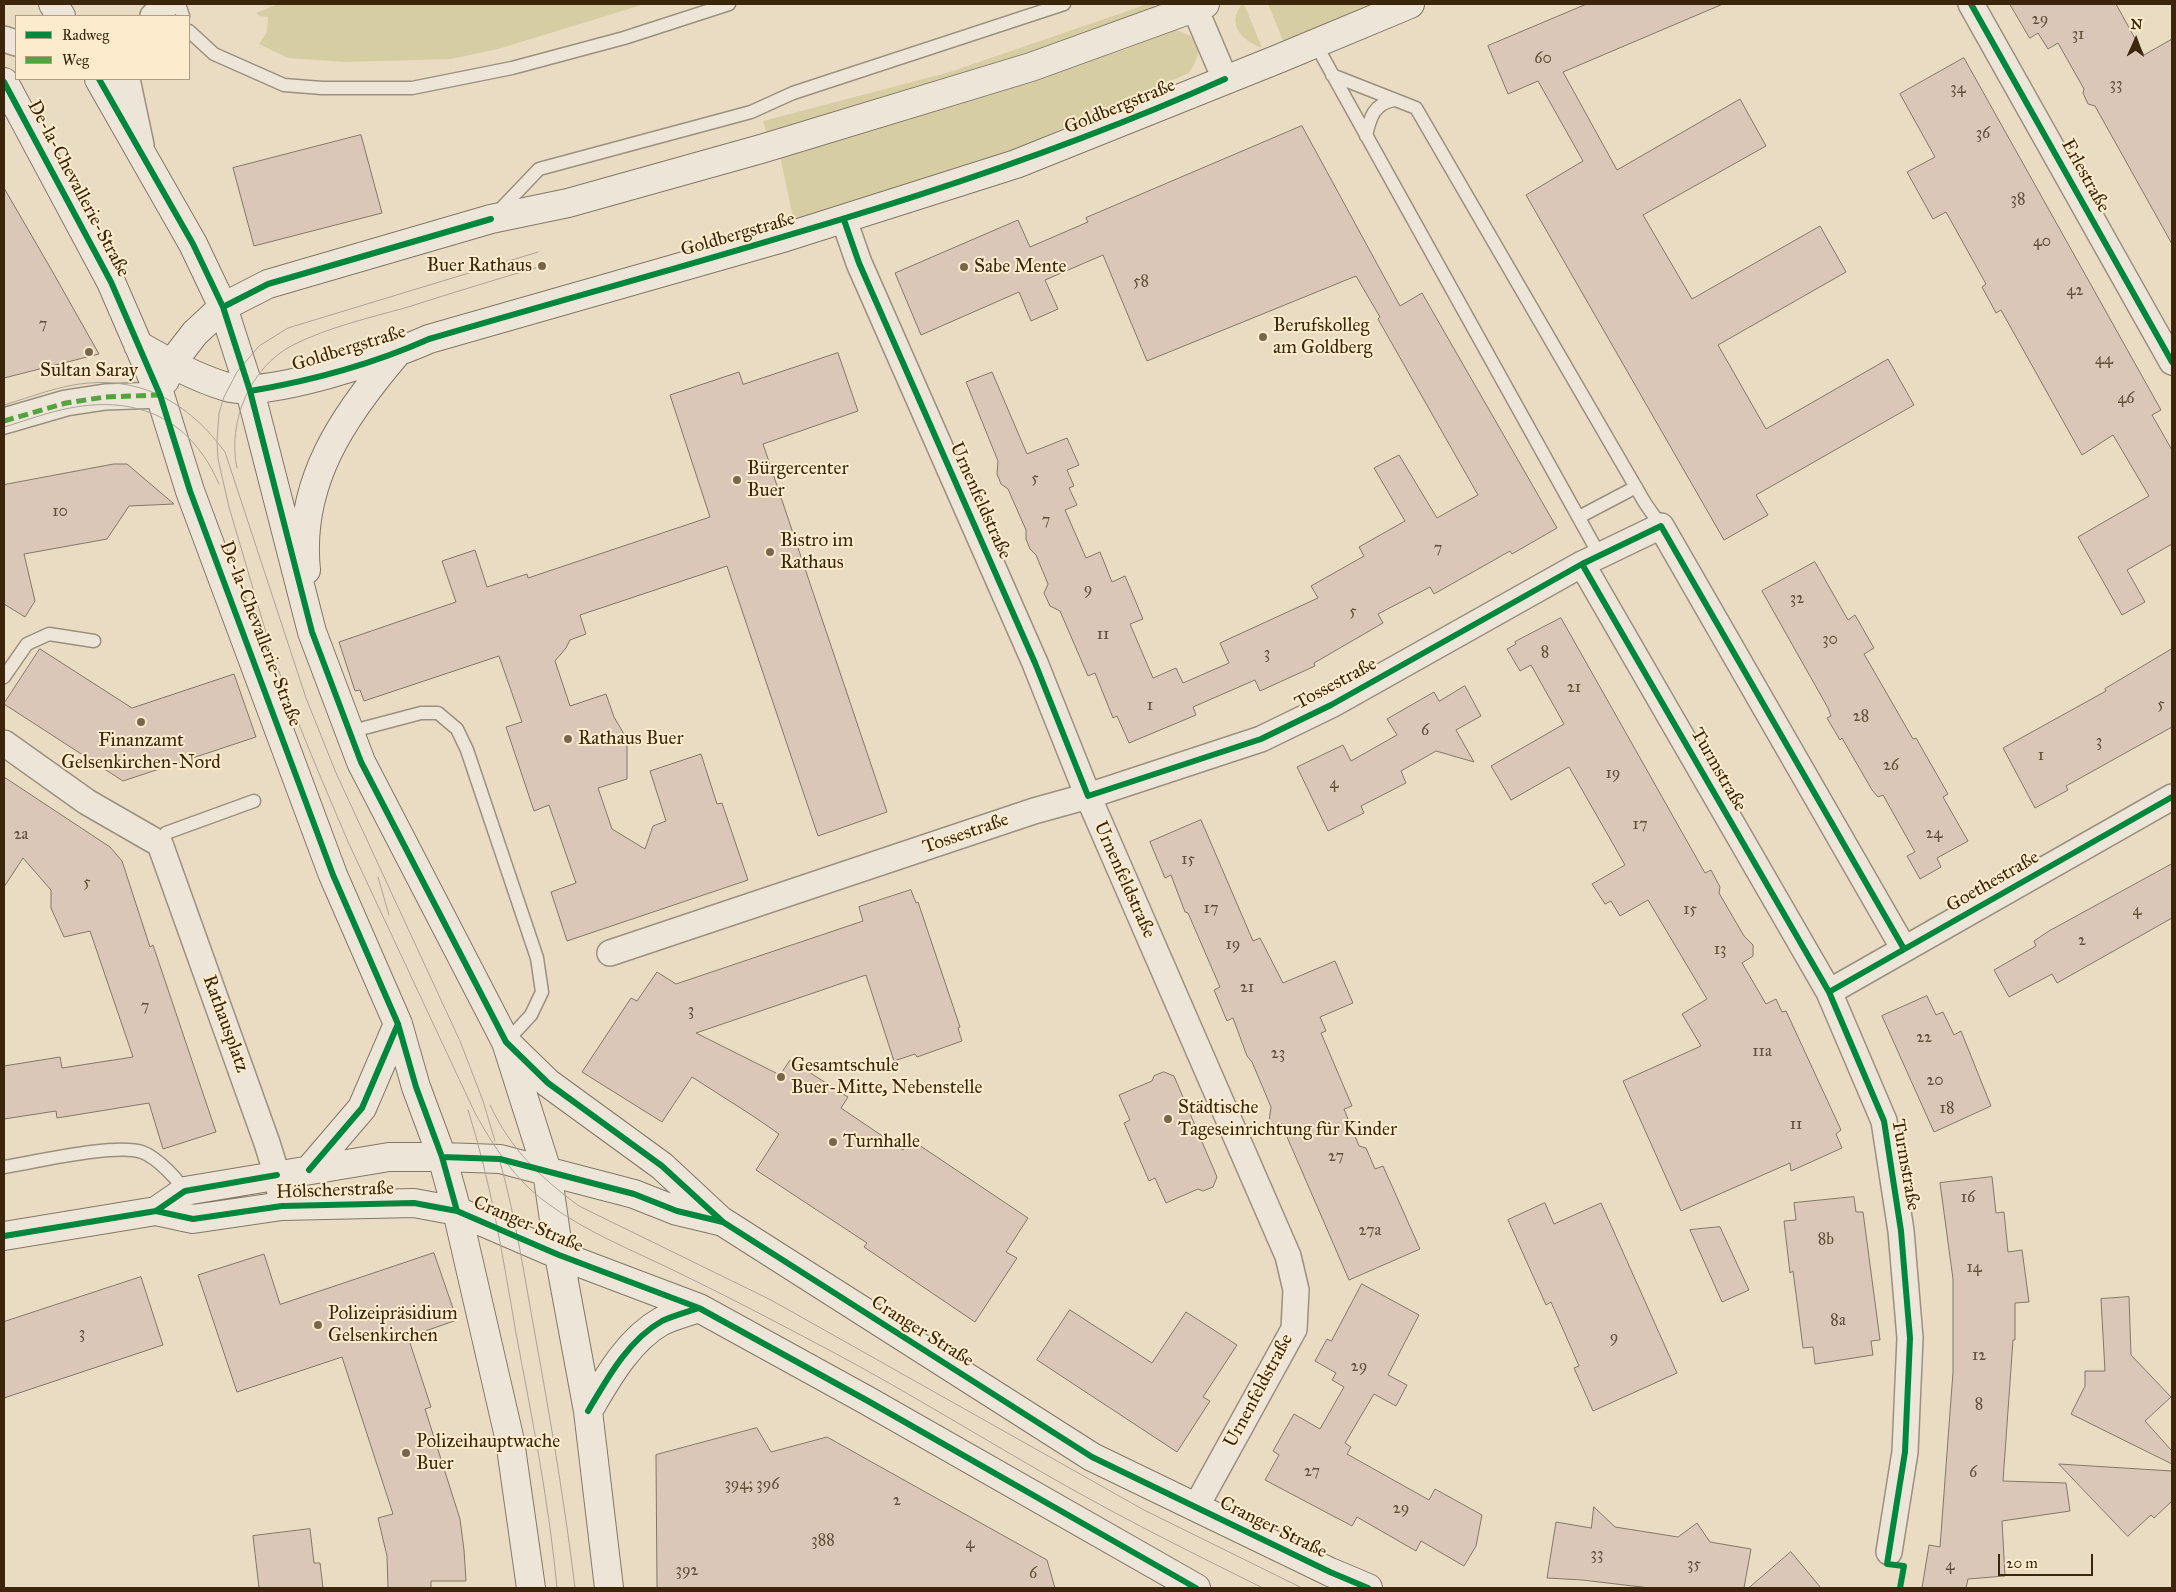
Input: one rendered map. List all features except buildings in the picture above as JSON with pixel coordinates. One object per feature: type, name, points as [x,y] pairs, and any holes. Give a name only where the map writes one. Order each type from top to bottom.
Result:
[{"type":"main road","points":[[53,4],[60,15]]},
{"type":"main road","name":"Goldbergstraße","points":[[138,345],[171,364],[228,388],[250,390],[278,386],[397,353],[429,339],[844,220],[1016,164],[1410,4]]},
{"type":"main road","points":[[160,395],[171,364],[195,333],[223,307],[268,284],[491,219],[568,203],[761,149],[1031,67],[1197,5]]},
{"type":"main road","points":[[101,80],[193,244],[223,307],[250,390],[312,632],[361,762],[506,1042],[547,1171],[559,1255],[588,1411],[609,1588]]},
{"type":"main road","name":"De-la-Chevallerie-Straße","points":[[4,82],[108,276],[160,395],[190,492],[333,875],[398,1024],[416,1087],[442,1157],[457,1211],[510,1441],[531,1588]]},
{"type":"main road","name":"Goldbergstraße","points":[[312,632],[304,551],[312,496],[327,452],[352,408],[397,353]]},
{"type":"main road","points":[[309,1170],[362,1108],[398,1024]]},
{"type":"main road","points":[[506,1042],[548,1083],[662,1166],[722,1222]]},
{"type":"main road","name":"Hölscherstraße","points":[[156,1210],[185,1191],[389,1157],[442,1157]]},
{"type":"main road","name":"Cranger Straße","points":[[442,1157],[500,1159],[634,1194],[677,1211],[722,1222],[1092,1457],[1330,1572],[1368,1588]]},
{"type":"main road","name":"Hölscherstraße","points":[[4,1236],[156,1210],[193,1219],[282,1206],[414,1202],[457,1211]]},
{"type":"main road","name":"Cranger Straße","points":[[457,1211],[559,1255],[699,1308],[868,1400],[1184,1585]]},
{"type":"main road","points":[[588,1411],[612,1371],[636,1342],[662,1322],[699,1308]]},
{"type":"street","points":[[154,15],[168,4]]},
{"type":"street","name":"Erlestraße","points":[[1971,4],[2172,362]]},
{"type":"street","points":[[1197,5],[1225,79]]},
{"type":"street","points":[[127,80],[144,157]]},
{"type":"street","name":"Urnenfeldstraße","points":[[844,220],[859,263],[1035,663],[1088,796],[1288,1256],[1296,1290],[1294,1329],[1196,1507]]},
{"type":"street","points":[[4,421],[66,403],[105,397],[160,395]]},
{"type":"street","points":[[1591,560],[1661,526],[1904,949]]},
{"type":"street","name":"Tossestraße","points":[[610,953],[1034,811],[1088,796],[1261,739],[1331,705],[1591,560]]},
{"type":"street","name":"Turmstraße","points":[[1591,560],[1829,992],[1884,1121],[1901,1231],[1910,1338],[1905,1452],[1889,1552]]},
{"type":"street","points":[[4,743],[86,802],[160,844]]},
{"type":"street","name":"Goethestraße","points":[[1829,992],[2172,798]]},
{"type":"street","name":"Rathausplatz","points":[[160,844],[277,1175],[282,1206]]},
{"type":"lane","points":[[190,32],[214,54],[284,85],[322,88],[412,88],[512,68],[624,38],[729,4]]},
{"type":"lane","points":[[491,219],[539,169],[751,112],[793,93],[1064,4]]},
{"type":"lane","points":[[1315,43],[1579,517],[1591,560]]},
{"type":"lane","points":[[1332,75],[1416,108],[1636,487],[1661,526]]},
{"type":"lane","points":[[1366,136],[1376,107],[1380,103],[1394,100]]},
{"type":"lane","points":[[1579,517],[1636,487]]},
{"type":"lane","points":[[4,677],[27,644],[49,634],[94,641]]},
{"type":"lane","points":[[349,732],[421,713],[438,713],[457,729],[467,750],[537,958],[542,992],[530,1015],[506,1042]]},
{"type":"lane","points":[[160,844],[166,833],[254,801]]},
{"type":"lane","points":[[4,1167],[120,1149],[143,1152],[168,1171],[185,1191],[193,1219]]},
{"type":"shaded area","points":[[278,4],[645,4],[498,49],[451,59],[345,62],[288,58],[259,44],[267,32],[268,17],[260,16],[256,13]]},
{"type":"shaded area","points":[[1148,4],[1157,6],[1156,12],[960,78],[767,135],[763,121],[950,72]]},
{"type":"shaded area","points":[[1244,4],[1262,48],[1248,41],[1238,31],[1236,25],[1237,11]]},
{"type":"shaded area","points":[[1268,4],[1377,4],[1284,43]]},
{"type":"shaded area","points":[[1176,30],[1191,37],[1198,47],[1197,59],[1189,73],[995,158],[794,222],[780,156],[1124,50],[1161,34]]},
{"type":"tram line","points":[[538,252],[288,328],[259,346],[237,372],[224,397],[219,413],[218,459],[229,507],[269,643],[289,700],[349,844],[475,1113],[506,1162],[525,1184],[535,1194],[577,1223],[714,1290],[829,1350],[1092,1500],[1263,1588]]},
{"type":"tram line","points":[[237,468],[235,432],[245,398],[254,381],[265,367],[293,345],[335,328],[542,266]]},
{"type":"tram line","points":[[4,405],[78,384],[110,383],[130,385],[149,391],[183,409],[212,436],[225,452],[306,698],[336,773],[460,1041],[483,1101],[495,1141]]},
{"type":"tram line","points":[[4,427],[70,408],[118,405],[140,409],[160,417],[177,428],[193,443],[207,462],[219,484]]},
{"type":"tram line","points":[[378,877],[389,915]]},
{"type":"tram line","points":[[490,1105],[507,1136],[528,1162],[579,1206],[771,1300],[1144,1510],[1302,1588]]},
{"type":"tram line","points":[[468,1110],[490,1192],[501,1248],[540,1460],[557,1588]]},
{"type":"tram line","points":[[499,1158],[515,1226],[542,1371],[575,1588]]},
{"type":"marked path","points":[[4,421],[66,403],[105,397],[160,395]]},
{"type":"cycle path","points":[[1971,4],[2172,362]]},
{"type":"cycle path","points":[[250,391],[341,371],[429,339],[731,252],[931,191],[1030,157],[1128,120],[1225,79]]},
{"type":"cycle path","points":[[100,80],[193,244],[223,307],[250,391],[312,632],[361,762],[506,1042],[548,1083],[662,1166],[723,1222]]},
{"type":"cycle path","points":[[4,82],[111,282],[160,395],[190,491],[333,875],[398,1024],[416,1087],[442,1157],[457,1211]]},
{"type":"cycle path","points":[[223,307],[268,284],[491,219]]},
{"type":"cycle path","points":[[844,220],[859,263],[1035,663],[1088,796],[1261,739],[1331,705],[1582,564],[1661,526],[1904,949]]},
{"type":"cycle path","points":[[1582,564],[1829,992],[1884,1121],[1901,1231],[1910,1338],[1905,1452],[1887,1564],[1904,1566],[1900,1588]]},
{"type":"cycle path","points":[[1829,992],[2172,797]]},
{"type":"cycle path","points":[[309,1170],[362,1108],[398,1024]]},
{"type":"cycle path","points":[[442,1157],[500,1159],[634,1194],[677,1211],[723,1222],[1092,1457],[1330,1572],[1368,1588]]},
{"type":"cycle path","points":[[156,1211],[185,1191],[277,1175]]},
{"type":"cycle path","points":[[4,1236],[156,1211],[193,1219],[282,1206],[414,1203],[457,1211],[559,1255],[699,1308],[868,1401],[1196,1588]]},
{"type":"cycle path","points":[[588,1411],[619,1361],[639,1339],[662,1321],[699,1308]]},
{"type":"place","name":"Buer Rathaus","points":[[542,266]]},
{"type":"place","name":"Sabe Mente","points":[[964,267]]},
{"type":"place","name":"Berufskolleg am Goldberg","points":[[1263,337]]},
{"type":"place","name":"Sultan Saray","points":[[89,352]]},
{"type":"place","name":"Bürgercenter Buer","points":[[737,480]]},
{"type":"place","name":"Bistro im Rathaus","points":[[770,552]]},
{"type":"place","name":"Finanzamt Gelsenkirchen-Nord","points":[[141,722]]},
{"type":"place","name":"Rathaus Buer","points":[[568,739]]},
{"type":"place","name":"Gesamtschule Buer-Mitte, Nebenstelle","points":[[781,1077]]},
{"type":"place","name":"Städtische Tageseinrichtung für Kinder","points":[[1168,1119]]},
{"type":"place","name":"Turnhalle","points":[[833,1142]]},
{"type":"place","name":"Polizeipräsidium Gelsenkirchen","points":[[318,1325]]},
{"type":"place","name":"Polizeihauptwache Buer","points":[[406,1453]]}]
